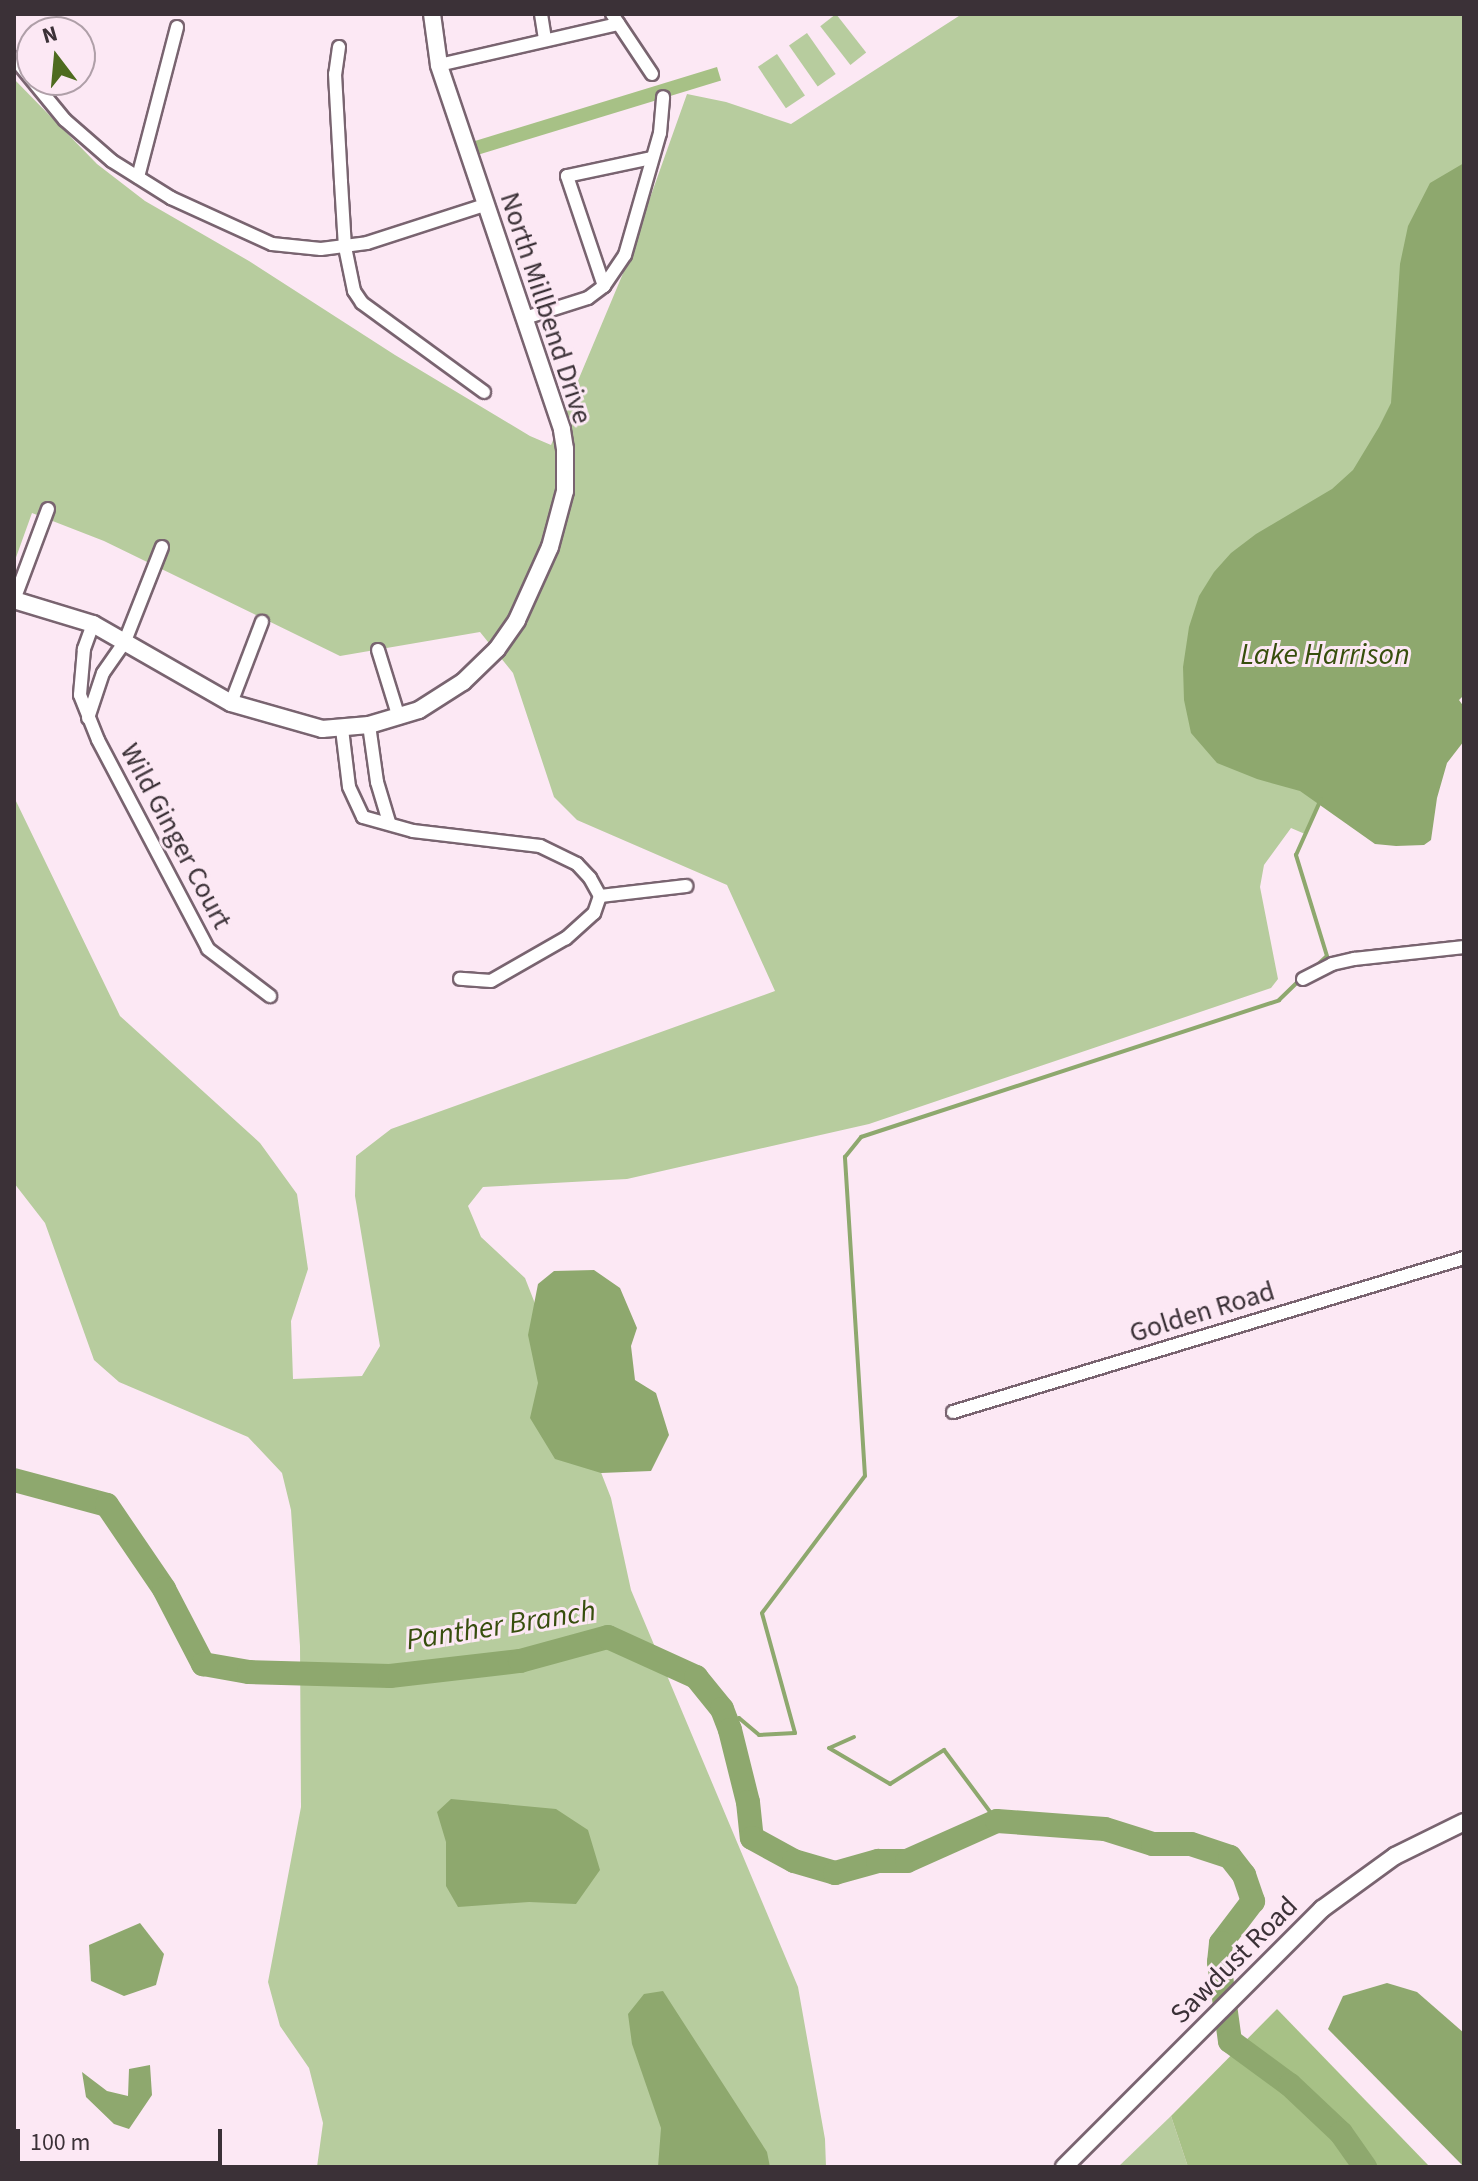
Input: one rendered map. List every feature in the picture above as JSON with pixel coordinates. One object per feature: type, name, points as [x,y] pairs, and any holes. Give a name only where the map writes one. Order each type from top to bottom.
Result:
[{"type":"street","name":"North Millbend Drive","points":[[14,600],[93,624],[231,703],[295,723],[342,729],[399,718],[442,697],[490,657],[517,620],[550,547],[565,491],[565,449],[562,429],[439,65],[432,14]]},
{"type":"street","points":[[541,14],[545,40]]},
{"type":"street","points":[[439,65],[545,40],[615,19],[652,74]]},
{"type":"street","points":[[138,177],[177,27]]},
{"type":"street","points":[[339,47],[335,74],[345,247],[354,291],[362,303],[484,392]]},
{"type":"street","points":[[14,58],[65,120],[112,161],[171,198],[260,239],[296,247],[345,247],[393,236],[485,205]]},
{"type":"street","points":[[525,318],[588,298],[604,286],[625,255],[660,133],[663,97]]},
{"type":"street","points":[[604,286],[567,176],[652,158]]},
{"type":"street","points":[[14,600],[48,509]]},
{"type":"street","points":[[88,718],[108,660],[125,641],[162,547]]},
{"type":"street","points":[[231,703],[262,622]]},
{"type":"street","name":"Wild Ginger Court","points":[[93,624],[80,668],[80,695],[88,718],[194,928],[224,964],[270,996]]},
{"type":"street","points":[[378,650],[399,718]]},
{"type":"street","points":[[369,725],[377,782],[389,822]]},
{"type":"street","points":[[342,729],[349,787],[363,817],[413,831],[540,846],[577,864],[600,896],[594,913],[566,938],[491,981],[460,979]]},
{"type":"street","points":[[600,896],[686,886]]},
{"type":"street","points":[[1303,979],[1332,964],[1354,959],[1464,947]]},
{"type":"street","name":"Golden Road","points":[[953,1412],[1464,1258]]},
{"type":"street","name":"Sawdust Road","points":[[1064,2167],[1322,1909],[1364,1877],[1426,1838],[1464,1822]]},
{"type":"shaded area","points":[[836,14],[866,53],[850,65],[820,26]]},
{"type":"shaded area","points":[[962,14],[1464,14],[1464,472],[1305,834],[1291,828],[1264,865],[1260,887],[1278,979],[1271,988],[869,1124],[627,1179],[483,1187],[468,1206],[481,1237],[525,1278],[611,1498],[631,1590],[798,1987],[825,2139],[826,2167],[317,2167],[323,2123],[309,2068],[280,2026],[268,1982],[301,1807],[300,1646],[291,1510],[282,1473],[248,1437],[119,1382],[94,1360],[45,1223],[14,1183],[14,797],[120,1016],[260,1143],[297,1194],[308,1269],[291,1321],[293,1379],[362,1376],[380,1346],[355,1196],[356,1156],[391,1129],[775,991],[727,885],[577,820],[554,797],[513,673],[480,632],[340,656],[104,541],[32,513],[14,563],[14,79],[16,96],[31,96],[97,164],[145,201],[249,261],[395,355],[530,436],[551,445],[624,271],[687,94],[726,102],[791,124]]},
{"type":"shaded area","points":[[807,33],[836,74],[818,87],[789,46]]},
{"type":"shaded area","points":[[777,54],[805,95],[786,108],[758,67]]},
{"type":"shaded area","points":[[717,67],[721,80],[478,155],[474,141]]},
{"type":"shaded area","points":[[1277,2009],[1430,2167],[1188,2167],[1171,2116]]},
{"type":"shaded area","points":[[1171,2116],[1188,2167],[1118,2167]]},
{"type":"water","name":"Lake Harrison","points":[[1464,163],[1464,695],[1459,700],[1464,707],[1464,741],[1447,763],[1437,798],[1431,840],[1424,845],[1375,844],[1300,791],[1217,763],[1191,733],[1184,700],[1183,667],[1189,627],[1199,596],[1214,572],[1231,553],[1256,534],[1332,489],[1353,470],[1379,427],[1391,403],[1400,264],[1408,226],[1430,183]]},
{"type":"water","points":[[594,1270],[620,1288],[637,1328],[631,1346],[635,1380],[656,1393],[669,1435],[651,1471],[601,1473],[555,1459],[530,1418],[538,1383],[528,1335],[538,1284],[554,1271]]},
{"type":"water","points":[[451,1799],[556,1809],[588,1830],[600,1870],[576,1904],[529,1902],[458,1907],[446,1886],[446,1842],[437,1812]]},
{"type":"water","points":[[140,1923],[164,1954],[156,1985],[124,1996],[91,1981],[89,1945]]},
{"type":"water","points":[[1387,1983],[1417,1992],[1464,2033],[1464,2167],[1328,2029],[1343,1996]]},
{"type":"water","points":[[663,1991],[767,2152],[770,2167],[658,2167],[661,2128],[632,2044],[628,2014],[644,1994]]},
{"type":"water","points":[[150,2065],[152,2095],[129,2129],[114,2124],[86,2097],[82,2072],[107,2091],[128,2096],[129,2069]]},
{"type":"waterway","points":[[1315,967],[1327,956],[1296,855],[1321,799]]},
{"type":"waterway","points":[[730,1730],[739,1718],[759,1735],[795,1733],[762,1613],[865,1476],[845,1157],[861,1137],[1279,1000],[1299,981]]},
{"type":"waterway","name":"Panther Branch","points":[[14,1480],[107,1505],[164,1589],[203,1664],[249,1672],[390,1676],[520,1661],[608,1637],[696,1677],[722,1709],[730,1730],[748,1802],[752,1838],[794,1861],[835,1873],[878,1861],[907,1861],[997,1821],[1105,1829],[1153,1844],[1191,1844],[1230,1857],[1244,1875],[1253,1901],[1221,1943],[1219,1962],[1230,2041],[1290,2085],[1341,2133],[1365,2167]]},
{"type":"waterway","points":[[854,1737],[829,1748],[890,1784],[944,1750],[997,1821]]}]
